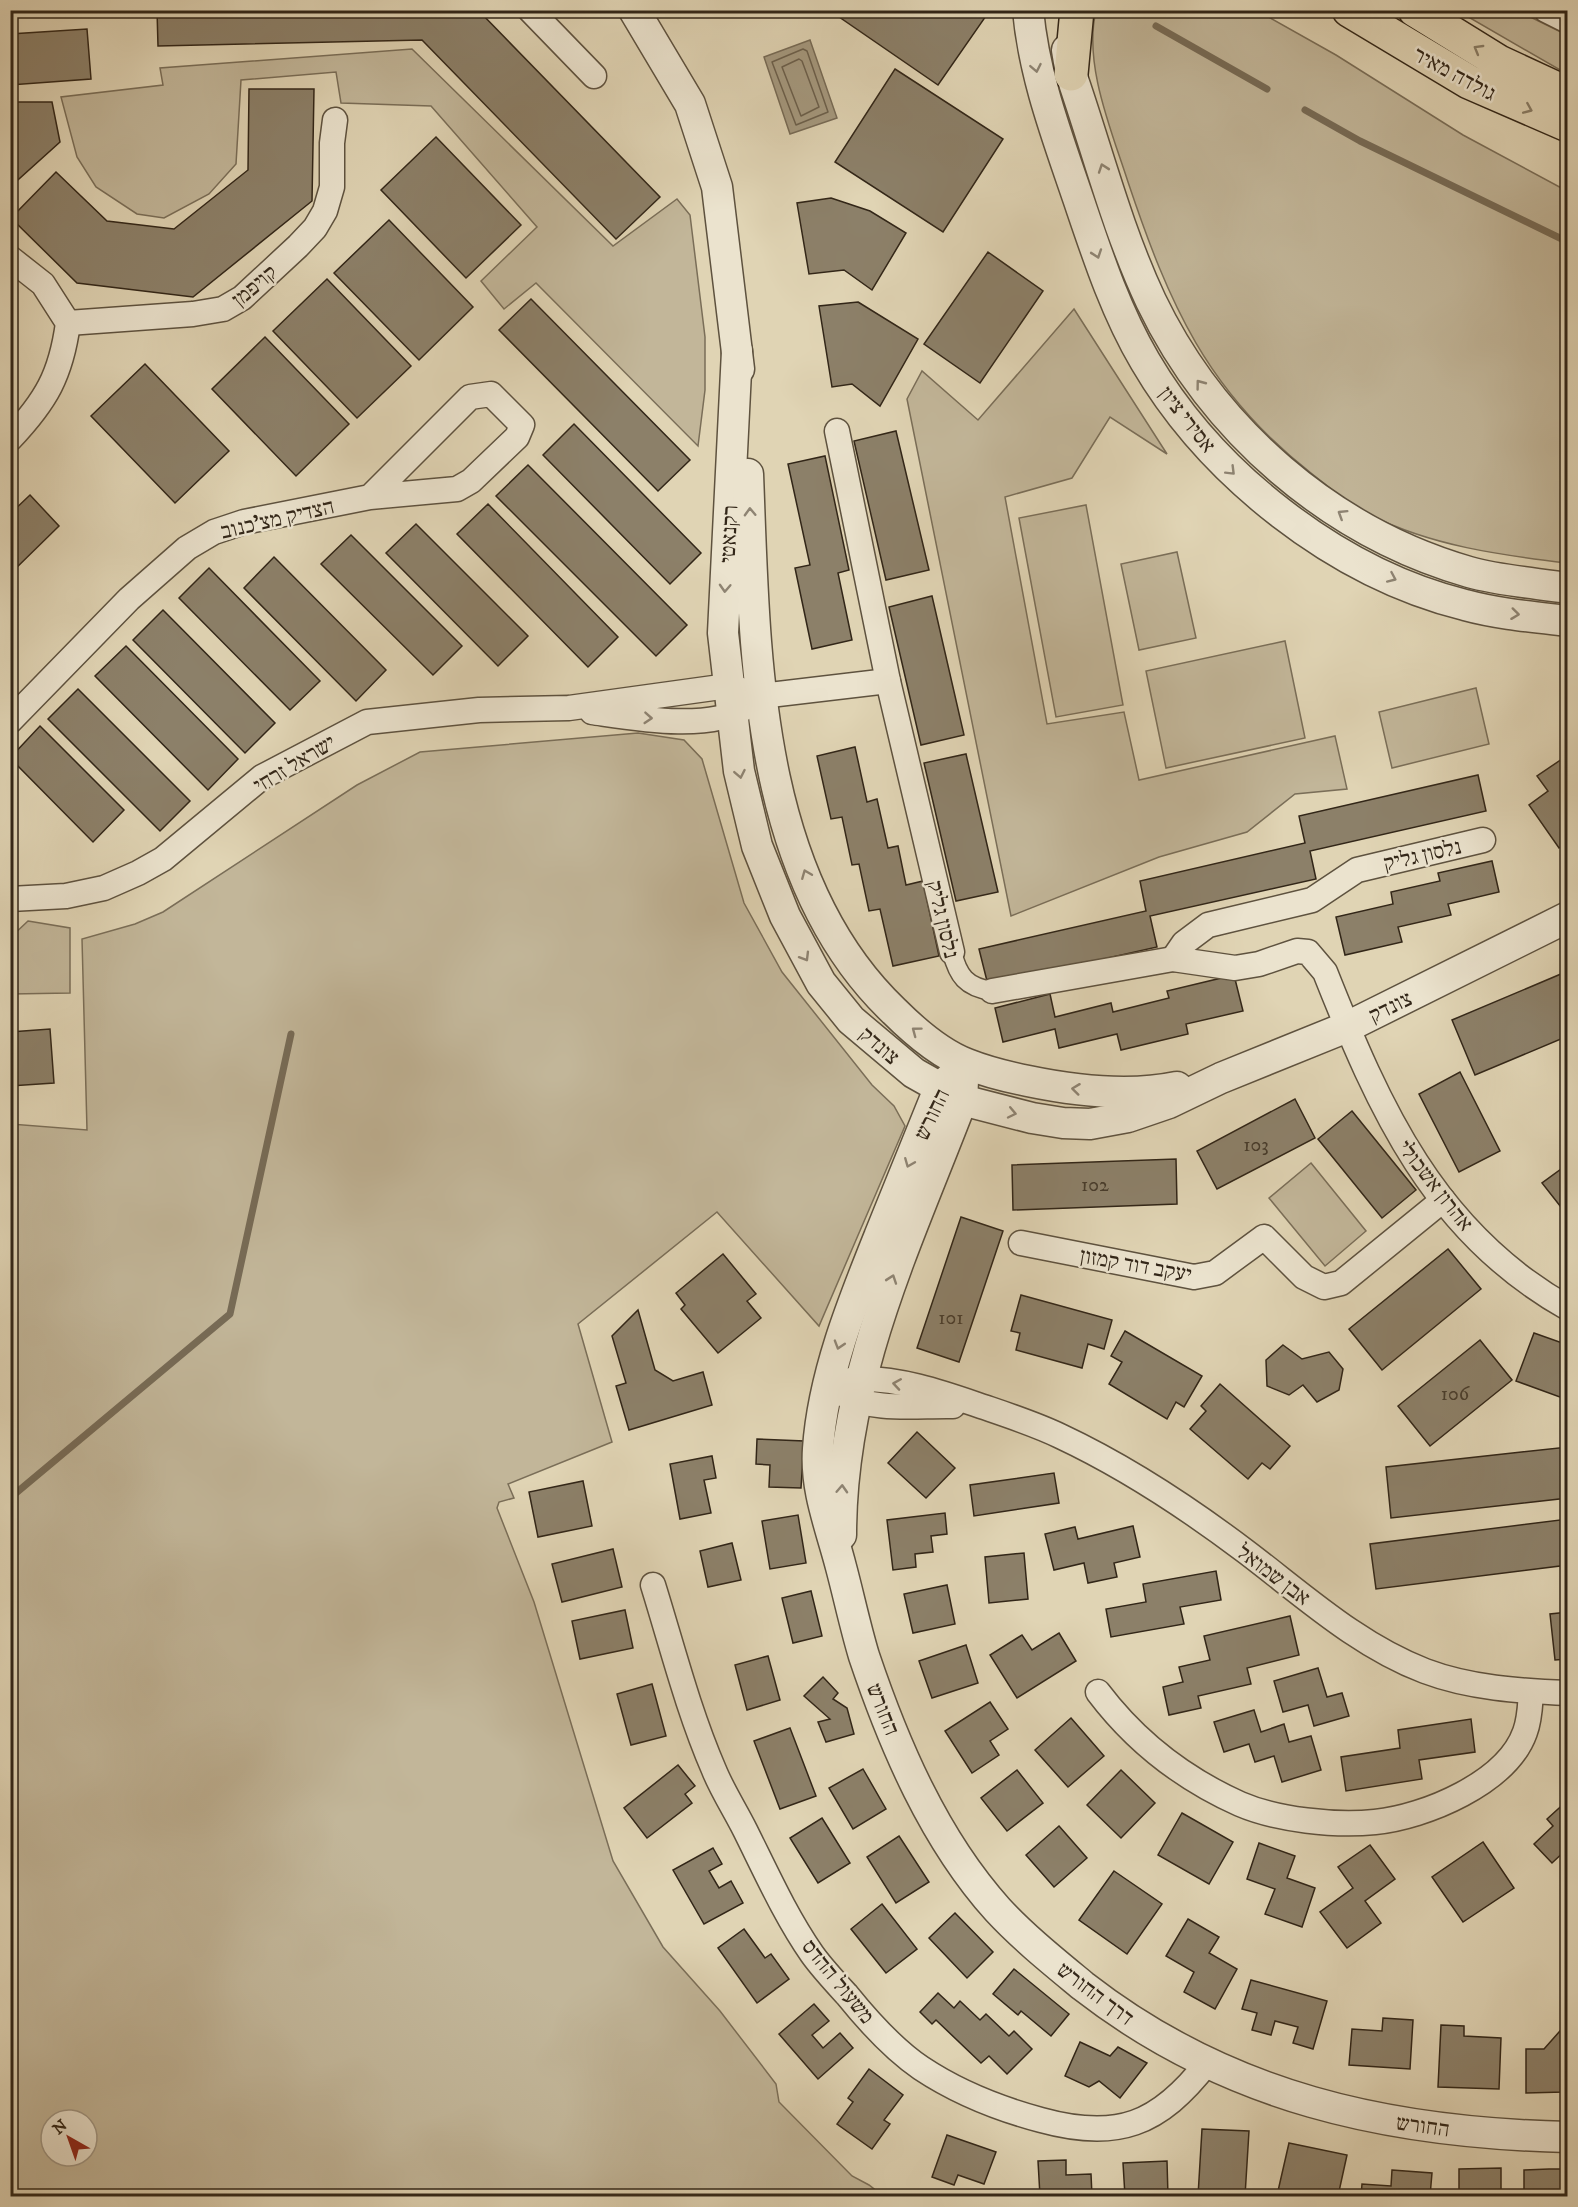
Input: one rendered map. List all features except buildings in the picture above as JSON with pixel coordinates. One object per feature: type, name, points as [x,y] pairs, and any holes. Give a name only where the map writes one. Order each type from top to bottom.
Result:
[{"type":"main road","points":[[1071,74],[1077,10]]},
{"type":"main road","name":"גולדה מאיר","points":[[1348,10],[1469,82],[1568,125]]},
{"type":"main road","name":"גולדה מאיר","points":[[1415,10],[1499,62],[1568,94]]},
{"type":"street","points":[[530,10],[594,76]]},
{"type":"street","name":"אסירי ציון","points":[[1028,10],[1039,83],[1104,274],[1144,359],[1163,391],[1210,450],[1240,479],[1298,527],[1393,579],[1463,605],[1568,621]]},
{"type":"street","name":"אסירי ציון","points":[[1062,10],[1071,74],[1135,262],[1151,300],[1191,372],[1235,428],[1262,454],[1318,499],[1407,549],[1472,573],[1568,588]]},
{"type":"street","points":[[1546,10],[1568,21]]},
{"type":"street","name":"רקנאטי","points":[[638,16],[690,104],[717,187],[737,351],[748,471],[755,640],[761,696]]},
{"type":"street","name":"קויפמן","points":[[68,323],[193,314],[223,309],[242,298],[298,246],[315,228],[325,211],[332,187],[332,143],[335,120]]},
{"type":"street","points":[[10,258],[43,284],[68,323],[58,375],[36,410],[10,439]]},
{"type":"street","name":"רקנאטי","points":[[732,716],[723,633],[737,351]]},
{"type":"street","name":"הצדיק מצ'כנוב","points":[[10,721],[108,620],[187,548],[214,532],[244,522],[370,497],[457,489],[471,482],[517,437],[522,425],[491,394],[470,397],[370,497]]},
{"type":"street","name":"נלסון גליק","points":[[837,431],[888,681],[956,970],[963,980],[976,988],[992,991],[1173,959],[1235,968],[1259,964],[1298,951],[1308,952],[1325,972],[1347,1027]]},
{"type":"street","points":[[761,696],[888,681]]},
{"type":"street","name":"ישראל זרחי","points":[[12,904],[104,888],[138,873],[163,859],[262,777],[367,722],[467,711],[569,708],[728,686],[761,696]]},
{"type":"street","name":"ישראל זרחי","points":[[569,708],[654,719],[690,720],[732,716],[761,696]]},
{"type":"street","name":"צונדק","points":[[761,696],[772,765],[790,834],[831,933],[849,962],[877,995],[907,1024],[965,1064],[1000,1075],[1080,1090],[1157,1090],[1221,1078]]},
{"type":"street","name":"צונדק","points":[[732,716],[739,771],[757,846],[800,950],[820,983],[851,1020],[892,1056],[950,1095],[990,1109],[1053,1122],[1090,1124],[1128,1117],[1169,1103],[1221,1078],[1347,1027],[1563,920]]},
{"type":"street","name":"נלסון גליק","points":[[1173,959],[1184,943],[1208,925],[1312,900],[1357,870],[1483,840]]},
{"type":"street","name":"אהרון אשכולי","points":[[1347,1027],[1390,1123],[1412,1159],[1443,1200],[1456,1216],[1509,1267],[1544,1294],[1568,1308]]},
{"type":"street","name":"החורש","points":[[948,1842],[922,1796],[873,1683],[854,1625],[821,1497],[817,1469],[818,1446],[829,1385],[853,1302],[965,1064]]},
{"type":"street","name":"החורש","points":[[841,1568],[842,1486],[857,1390],[950,1095]]},
{"type":"street","name":"יעקב דוד קמזון","points":[[1021,1243],[1194,1277],[1215,1273],[1263,1237],[1304,1277],[1324,1287],[1341,1283],[1443,1200]]},
{"type":"street","name":"אבן שמואל","points":[[829,1385],[994,1411],[1060,1436],[1138,1480],[1244,1550],[1350,1631],[1389,1654],[1425,1671],[1470,1683],[1531,1692],[1568,1693]]},
{"type":"street","name":"משעול ההדס","points":[[652,1584],[692,1712],[714,1771],[779,1902],[812,1954],[861,2012],[890,2042],[921,2067],[960,2090],[1015,2113],[1068,2127],[1097,2130],[1129,2125],[1157,2113],[1180,2096],[1207,2063]]},
{"type":"street","points":[[1098,1692],[1144,1744],[1207,1787],[1242,1804],[1285,1816],[1329,1823],[1376,1822],[1416,1813],[1481,1783],[1502,1767],[1516,1750],[1525,1732],[1531,1692]]},
{"type":"street","name":"דרך החורש","points":[[948,1842],[998,1909],[1055,1964],[1112,2008],[1156,2036],[1207,2063],[1281,2094]]},
{"type":"street","name":"החורש","points":[[1281,2094],[1350,2114],[1431,2128],[1506,2136],[1568,2137]]},
{"type":"shaded area","points":[[1096,11],[1258,11],[1336,55],[1463,135],[1567,191],[1567,563],[1442,542],[1394,526],[1370,515],[1347,501],[1311,473],[1244,411],[1196,343],[1176,306],[1143,226],[1101,98],[1093,53]]},
{"type":"shaded area","points":[[1458,11],[1518,11],[1567,35],[1567,74]]},
{"type":"shaded area","points":[[412,49],[613,246],[677,199],[690,215],[705,337],[705,390],[698,446],[536,283],[504,309],[481,281],[537,227],[431,106],[341,103],[336,72],[241,80],[236,164],[209,194],[164,218],[137,214],[96,187],[77,157],[61,97],[163,85],[160,68]]},
{"type":"shaded area","points":[[1074,309],[1167,454],[1110,417],[1072,478],[1005,497],[1047,724],[1124,712],[1139,780],[1335,736],[1347,789],[1295,794],[1247,832],[1159,857],[1011,916],[907,399],[922,371],[978,420]]},
{"type":"shaded area","points":[[1086,505],[1123,705],[1056,717],[1019,518]]},
{"type":"shaded area","points":[[1177,552],[1196,638],[1139,650],[1121,564]]},
{"type":"shaded area","points":[[1285,641],[1305,738],[1166,768],[1146,671]]},
{"type":"shaded area","points":[[1476,688],[1489,744],[1392,768],[1379,712]]},
{"type":"shaded area","points":[[638,733],[684,740],[702,759],[744,903],[782,972],[872,1085],[894,1106],[905,1126],[819,1326],[717,1212],[578,1324],[612,1442],[508,1484],[514,1498],[499,1502],[497,1508],[534,1602],[613,1861],[663,1947],[720,2011],[776,2084],[779,2102],[852,2176],[883,2196],[11,2196],[11,1124],[87,1130],[82,939],[135,924],[163,912],[357,785],[420,752]]},
{"type":"shaded area","points":[[28,921],[70,928],[70,993],[11,994],[11,937]]},
{"type":"shaded area","points":[[1311,1163],[1366,1231],[1325,1266],[1269,1198]]},
{"type":"water","points":[[810,40],[837,118],[790,134],[764,57]]},
{"type":"waterway","points":[[1156,26],[1267,89]]},
{"type":"waterway","points":[[1305,110],[1360,141],[1568,242]]},
{"type":"waterway","points":[[10,1498],[230,1314],[291,1034]]}]
